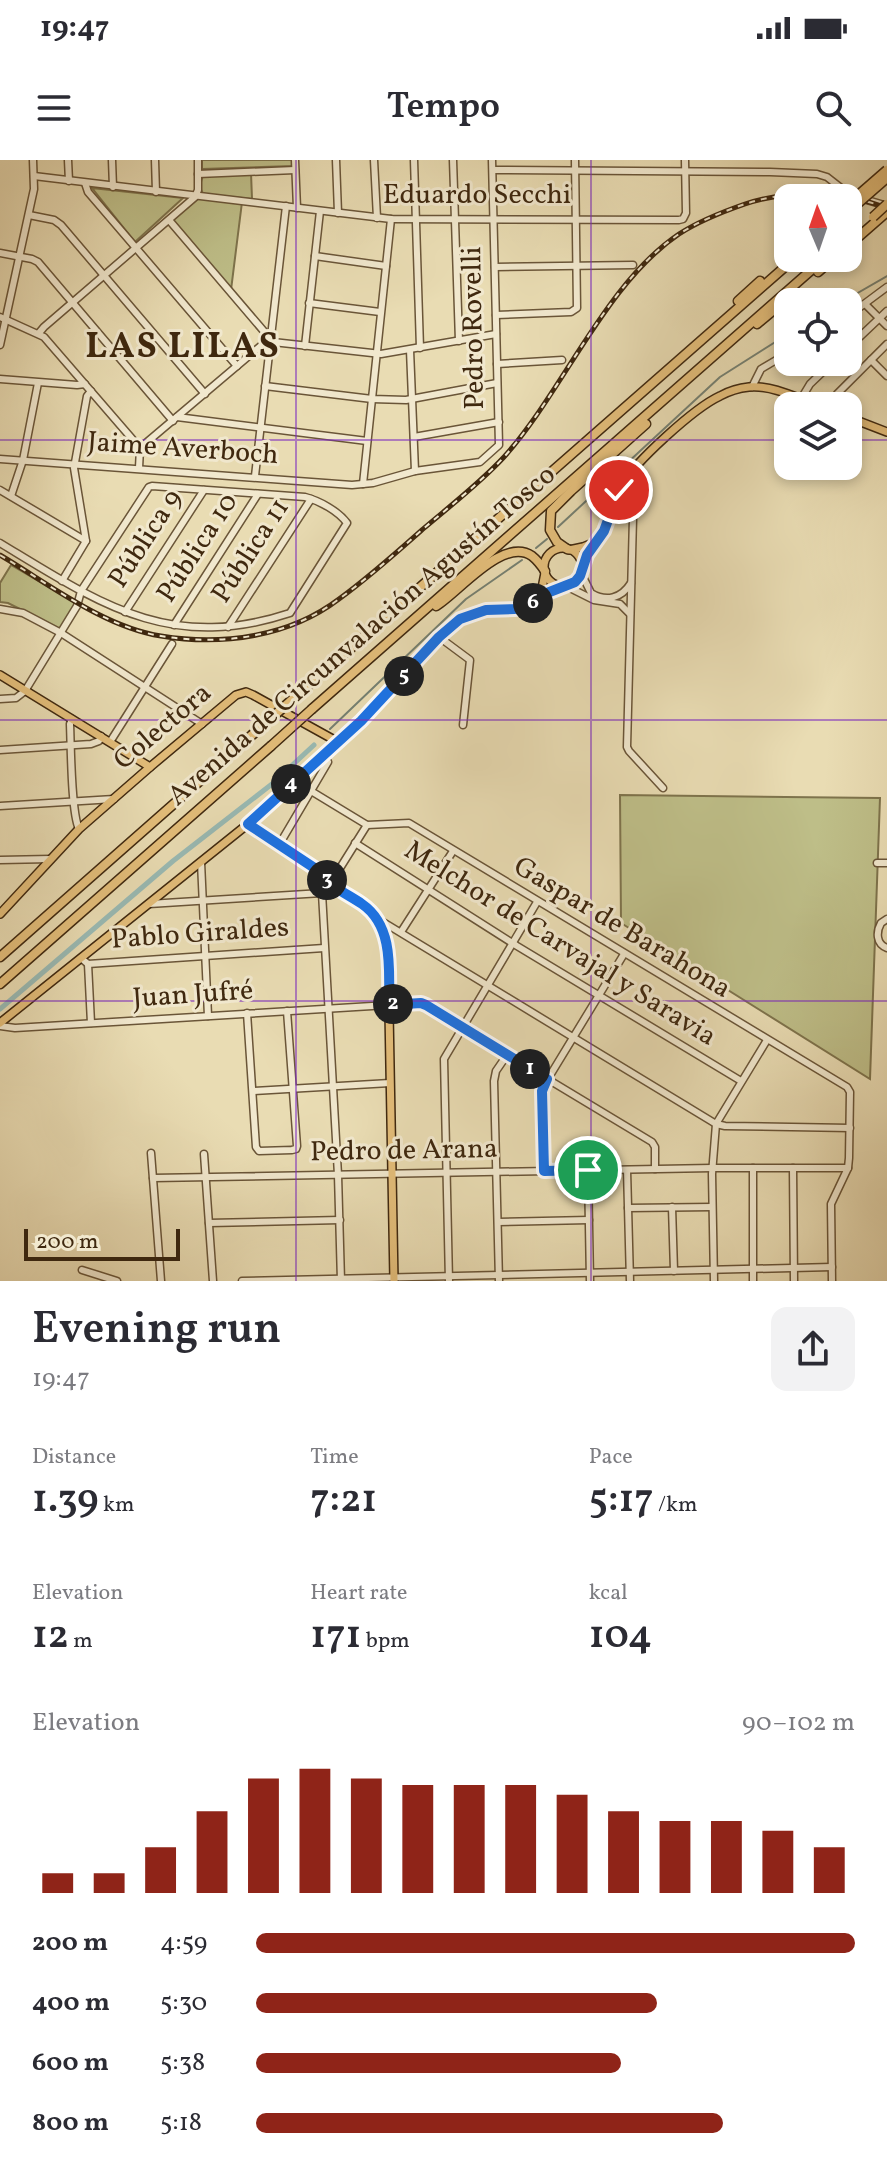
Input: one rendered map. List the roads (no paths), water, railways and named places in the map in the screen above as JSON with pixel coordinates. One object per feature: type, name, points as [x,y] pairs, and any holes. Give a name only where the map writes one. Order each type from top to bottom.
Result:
[{"type":"highway","points":[[862,192],[887,170]]},
{"type":"highway","points":[[862,200],[887,178]]},
{"type":"highway","points":[[862,232],[887,208]]},
{"type":"highway","points":[[862,228],[875,219]]},
{"type":"highway","points":[[682,358],[706,329],[774,269]]},
{"type":"highway","name":"Avenida de Circunvalación Agustín Tosco","points":[[0,957],[779,272]]},
{"type":"highway","name":"Avenida de Circunvalación Agustín Tosco","points":[[0,984],[809,272]]},
{"type":"highway","points":[[727,345],[766,318],[818,272]]},
{"type":"highway","points":[[568,549],[557,542],[550,530],[549,519],[554,507],[682,393],[708,361]]},
{"type":"highway","points":[[415,619],[445,601],[491,562],[508,553],[530,555],[545,572]]},
{"type":"main road","points":[[0,1024],[84,961],[146,904],[248,824],[361,721],[452,625],[469,614],[520,608],[575,582],[587,555],[604,531],[619,490],[637,465],[710,401],[731,391],[752,387],[779,392]]},
{"type":"main road","points":[[862,422],[886,430]]},
{"type":"main road","points":[[535,601],[542,588],[545,561],[550,554],[558,549],[583,547],[597,541]]},
{"type":"main road","points":[[568,549],[578,556],[582,571]]},
{"type":"main road","points":[[545,572],[553,584],[564,586]]},
{"type":"main road","points":[[0,675],[150,767]]},
{"type":"main road","name":"Colectora","points":[[0,914],[79,829],[231,698],[246,692],[338,742]]},
{"type":"main road","points":[[248,824],[322,873],[330,884],[364,905],[378,919],[387,949],[394,1279]]},
{"type":"street","points":[[0,345],[3,318],[34,189],[33,160]]},
{"type":"street","points":[[68,160],[69,181]]},
{"type":"street","points":[[112,160],[113,187]]},
{"type":"street","points":[[155,160],[156,192]]},
{"type":"street","points":[[39,333],[195,197],[198,190],[198,160]]},
{"type":"street","points":[[295,160],[297,208]]},
{"type":"street","points":[[336,160],[338,213]]},
{"type":"street","points":[[374,160],[377,218]]},
{"type":"street","points":[[414,160],[420,348]]},
{"type":"street","points":[[453,160],[459,341]]},
{"type":"street","name":"Pedro Rovelli","points":[[492,160],[499,446]]},
{"type":"street","points":[[496,315],[573,311],[577,305],[575,160]]},
{"type":"street","points":[[685,160],[685,171]]},
{"type":"street","points":[[770,160],[770,172]]},
{"type":"street","points":[[198,174],[295,170]]},
{"type":"street","points":[[493,170],[823,175],[850,195],[887,208]]},
{"type":"street","name":"Eduardo Secchi","points":[[34,176],[391,219],[683,219],[686,213],[685,171]]},
{"type":"street","points":[[85,183],[88,192],[237,366]]},
{"type":"street","points":[[255,476],[286,206]]},
{"type":"street","points":[[305,346],[320,211]]},
{"type":"street","points":[[29,215],[58,222],[205,394]]},
{"type":"street","points":[[363,484],[391,219]]},
{"type":"street","points":[[169,220],[270,340]]},
{"type":"street","points":[[0,253],[38,262],[175,419],[367,441]]},
{"type":"street","points":[[315,256],[386,266]]},
{"type":"street","points":[[495,267],[633,265]]},
{"type":"street","points":[[862,306],[887,287]]},
{"type":"street","points":[[309,303],[380,312]]},
{"type":"street","points":[[865,304],[887,326]]},
{"type":"street","points":[[862,335],[887,311]]},
{"type":"street","points":[[3,318],[39,333],[140,448],[139,468]]},
{"type":"street","points":[[140,448],[270,340],[376,354],[496,334]]},
{"type":"street","points":[[839,392],[887,344]]},
{"type":"street","points":[[410,350],[415,471]]},
{"type":"street","points":[[497,364],[562,360]]},
{"type":"street","points":[[871,360],[887,376]]},
{"type":"street","points":[[752,387],[761,369],[774,361]]},
{"type":"street","points":[[805,392],[818,376]]},
{"type":"street","points":[[0,379],[85,384]]},
{"type":"street","points":[[11,496],[23,460],[38,383]]},
{"type":"street","points":[[265,386],[372,399],[413,399],[497,383]]},
{"type":"street","points":[[62,581],[86,541],[75,464],[87,396],[91,391]]},
{"type":"street","points":[[414,437],[499,422]]},
{"type":"street","name":"Jaime Averboch","points":[[0,459],[363,484],[415,471],[480,462],[499,446]]},
{"type":"street","points":[[634,480],[627,747],[663,788]]},
{"type":"street","points":[[0,543],[62,581],[81,591],[125,612],[199,629],[228,627],[290,613],[346,527],[346,520],[311,499],[152,486],[146,490],[81,591],[77,606],[25,691],[16,698],[0,699]]},
{"type":"street","points":[[0,490],[86,541]]},
{"type":"street","name":"Pública 9","points":[[125,612],[204,490]]},
{"type":"street","name":"Pública 10","points":[[174,625],[258,494]]},
{"type":"street","name":"Pública 11","points":[[228,627],[311,499]]},
{"type":"street","points":[[582,571],[591,593],[603,598],[620,595],[631,583]]},
{"type":"street","points":[[564,586],[594,600],[620,604],[631,614]]},
{"type":"street","points":[[0,609],[23,613],[61,633],[202,724]]},
{"type":"street","points":[[439,637],[470,660],[463,725]]},
{"type":"street","points":[[110,742],[172,644]]},
{"type":"street","points":[[72,719],[76,822],[79,829]]},
{"type":"street","points":[[0,750],[95,743],[101,736]]},
{"type":"street","points":[[279,845],[328,762]]},
{"type":"street","points":[[311,791],[367,825],[322,893],[341,1280]]},
{"type":"street","points":[[0,806],[114,799]]},
{"type":"street","name":"Gaspar de Barahona","points":[[367,825],[409,823],[847,1087],[850,1128]]},
{"type":"street","name":"Melchor de Carvajal y Saravia","points":[[355,843],[741,1081]]},
{"type":"street","points":[[401,932],[453,851]]},
{"type":"street","points":[[0,860],[51,859]]},
{"type":"street","points":[[201,862],[208,1016]]},
{"type":"street","points":[[877,863],[887,863]]},
{"type":"street","points":[[146,904],[322,893]]},
{"type":"street","points":[[449,1279],[445,1054],[537,902]]},
{"type":"street","points":[[378,919],[716,1124],[850,1128],[848,1168],[831,1204],[832,1281]]},
{"type":"street","points":[[887,919],[881,923],[877,935],[879,942],[887,948]]},
{"type":"street","name":"Pablo Giraldes","points":[[84,961],[324,948]]},
{"type":"street","points":[[544,1171],[542,1091],[624,954]]},
{"type":"street","points":[[84,961],[91,1023]]},
{"type":"street","name":"Juan Jufré","points":[[0,1024],[15,1028],[421,1003],[652,1142],[655,1147],[655,1169]]},
{"type":"street","points":[[247,1013],[257,1150],[292,1150],[297,1146],[287,1011]]},
{"type":"street","points":[[714,1281],[712,1168],[716,1124],[767,1040]]},
{"type":"street","points":[[499,1278],[494,1081],[496,1071],[507,1055]]},
{"type":"street","points":[[253,1091],[390,1083]]},
{"type":"street","points":[[151,1153],[161,1281]]},
{"type":"street","points":[[204,1154],[213,1281]]},
{"type":"street","points":[[753,1168],[753,1281]]},
{"type":"street","points":[[793,1168],[794,1281]]},
{"type":"street","name":"Pedro de Arana","points":[[153,1178],[848,1168]]},
{"type":"street","points":[[588,1170],[590,1277]]},
{"type":"street","points":[[627,1170],[630,1281]]},
{"type":"street","points":[[672,1207],[674,1271]]},
{"type":"street","points":[[628,1208],[712,1207]]},
{"type":"street","points":[[209,1223],[340,1220]]},
{"type":"street","points":[[498,1222],[589,1220]]},
{"type":"street","points":[[242,1281],[590,1277],[630,1272],[832,1267]]},
{"type":"street","points":[[82,1270],[117,1281]]},
{"type":"waterway","points":[[862,290],[887,276]]},
{"type":"waterway","points":[[558,527],[720,377],[774,343]]},
{"type":"waterway","points":[[536,548],[547,539]]},
{"type":"waterway","points":[[330,729],[466,599],[522,560]]},
{"type":"waterway","points":[[0,1009],[173,861],[272,784],[314,745]]},
{"type":"railway","points":[[0,555],[98,614],[119,624],[161,636],[231,639],[254,636],[299,622],[361,583],[495,467],[526,430],[629,281],[653,255],[679,234],[728,210],[780,196],[834,195],[887,208]]},
{"type":"district","name":"LAS LILAS","points":[[183,348]]}]
